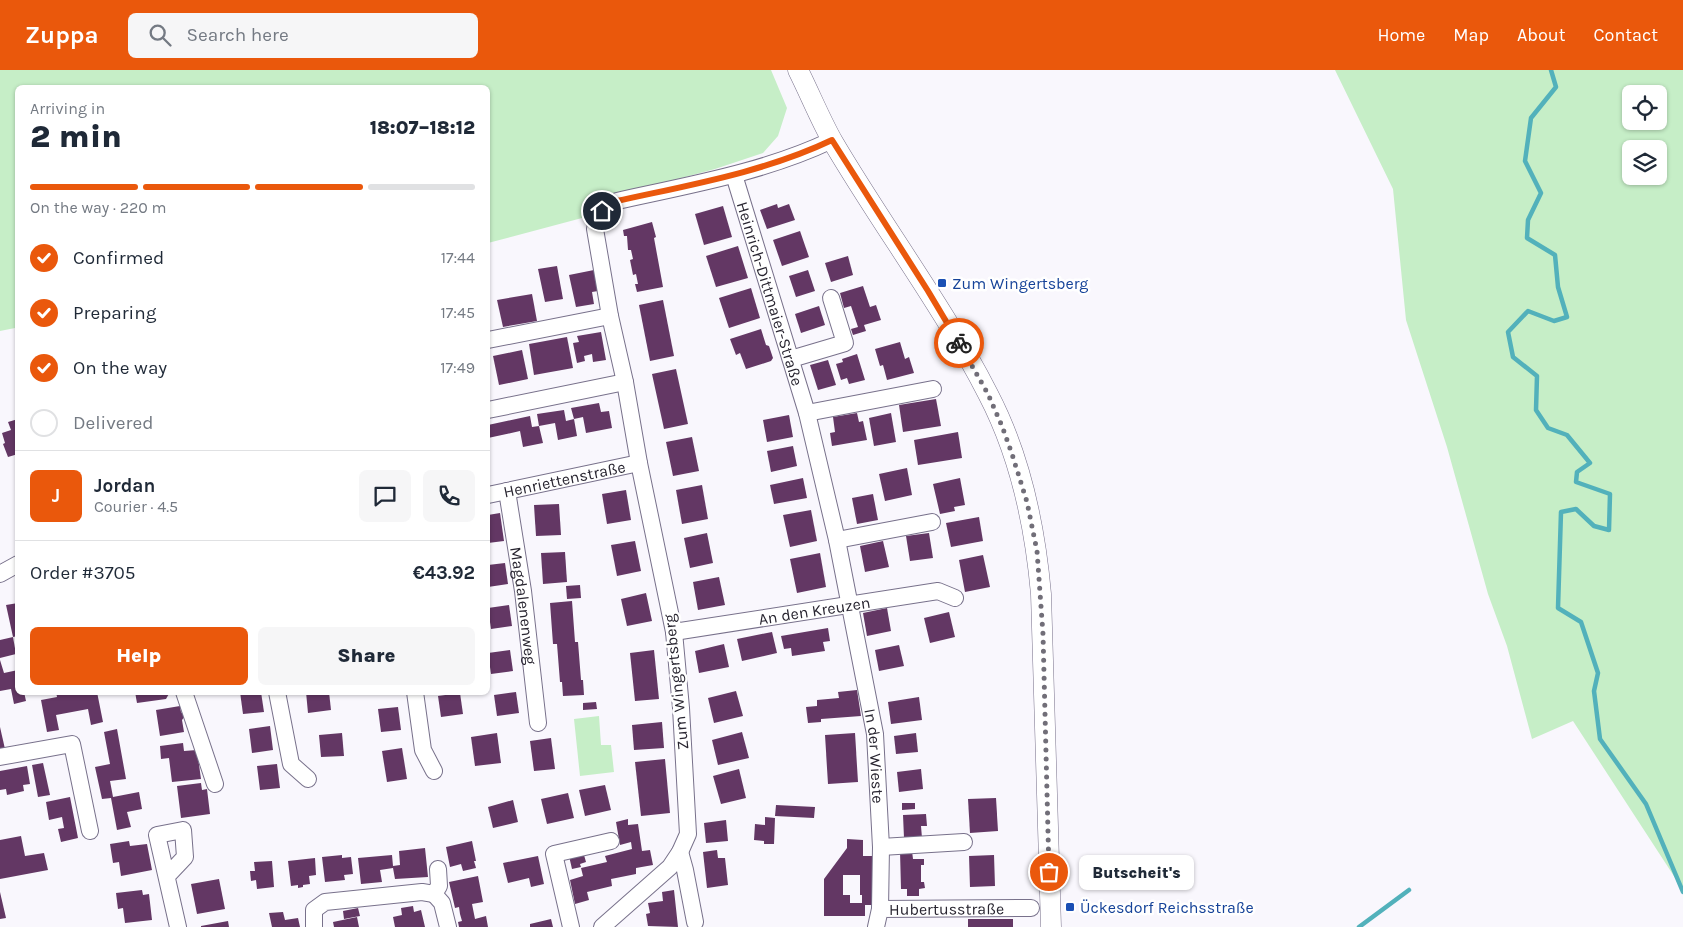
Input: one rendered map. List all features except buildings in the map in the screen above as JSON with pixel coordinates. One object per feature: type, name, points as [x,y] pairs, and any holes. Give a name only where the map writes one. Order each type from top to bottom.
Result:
[{"type":"main road","points":[[798,70],[832,140],[937,306],[988,394],[1012,454],[1027,502],[1037,551],[1041,594],[1050,927]]},
{"type":"street","name":"Zum Wingertsberg","points":[[680,852],[688,834],[681,708],[674,632],[625,382],[610,316],[595,229],[597,218],[602,211],[617,201],[734,175],[810,151],[832,140]]},
{"type":"street","name":"Heinrich-Dittmaier-Straße","points":[[734,175],[807,413],[837,540],[849,604]]},
{"type":"street","points":[[791,359],[845,343],[830,298]]},
{"type":"street","points":[[490,340],[610,316]]},
{"type":"street","points":[[490,410],[625,382]]},
{"type":"street","points":[[807,413],[933,389]]},
{"type":"street","name":"Henriettenstraße","points":[[490,495],[640,463]]},
{"type":"street","name":"Magdalenenweg","points":[[507,491],[523,591],[538,723]]},
{"type":"street","points":[[837,540],[932,522]]},
{"type":"street","points":[[0,574],[15,566]]},
{"type":"street","name":"An den Kreuzen","points":[[674,632],[938,591],[955,598]]},
{"type":"street","name":"In der Wieste","points":[[849,604],[875,734],[881,847],[880,910]]},
{"type":"street","points":[[185,695],[215,784]]},
{"type":"street","points":[[278,695],[291,764],[308,779]]},
{"type":"street","points":[[415,695],[423,750],[434,771]]},
{"type":"street","points":[[0,757],[72,744],[90,832]]},
{"type":"street","points":[[572,927],[554,854],[611,841]]},
{"type":"street","points":[[881,847],[964,842]]},
{"type":"street","points":[[680,852],[695,922]]},
{"type":"street","points":[[602,927],[670,867],[680,852]]},
{"type":"street","points":[[434,894],[439,886],[438,869]]},
{"type":"street","points":[[167,876],[178,927]]},
{"type":"street","points":[[314,927],[314,910],[325,902],[422,892],[434,894],[442,903],[448,927]]},
{"type":"street","name":"Hubertusstraße","points":[[876,927],[880,910],[1031,908]]},
{"type":"green space","points":[[0,70],[771,70],[787,108],[778,136],[763,153],[715,169],[607,198],[582,218],[490,242],[490,85],[15,85],[15,328],[0,331]]},
{"type":"green space","points":[[1335,70],[1683,70],[1683,890],[1573,721],[1532,739],[1507,646],[1488,594],[1447,447],[1406,320],[1393,189]]},
{"type":"green space","points":[[599,716],[601,745],[611,745],[614,772],[580,776],[574,719]]},
{"type":"waterway","points":[[1551,70],[1556,87],[1531,118],[1525,161],[1541,193],[1528,220],[1527,238],[1555,255],[1558,287],[1567,317],[1554,321],[1528,311],[1508,332],[1513,357],[1537,376],[1536,410],[1548,428],[1567,435],[1590,463],[1577,472],[1576,482],[1610,494],[1609,530],[1594,526],[1576,509],[1561,512],[1558,608],[1581,622],[1598,673],[1594,691],[1600,739],[1646,804],[1683,892]]},
{"type":"waterway","points":[[1359,927],[1409,890]]},
{"type":"way so far","points":[[959,343],[988,394],[1002,426],[1027,502],[1037,551],[1043,634],[1049,872]]},
{"type":"place","name":"Zum Wingertsberg","points":[[942,283]]},
{"type":"place","name":"Butscheit's","points":[[1049,872]]},
{"type":"place","name":"Ückesdorf Reichsstraße","points":[[1070,907]]},
{"type":"route","points":[[602,211],[617,201],[734,175],[810,151],[832,140],[959,343]]}]
